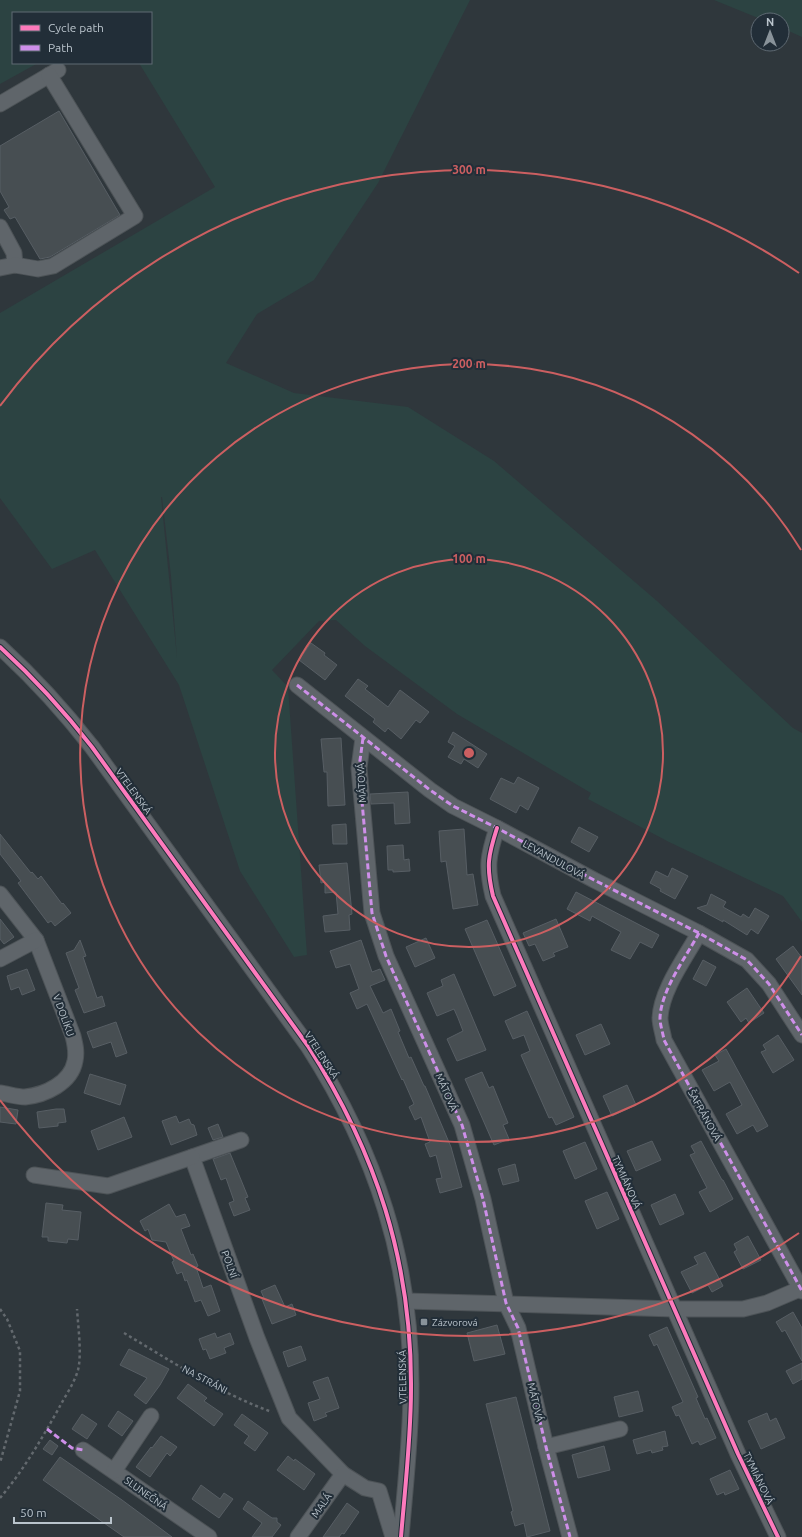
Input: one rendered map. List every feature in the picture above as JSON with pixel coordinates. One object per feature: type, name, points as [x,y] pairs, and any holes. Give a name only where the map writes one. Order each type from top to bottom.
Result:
[{"type":"street","points":[[0,104],[54,72],[135,216],[53,266],[38,269],[15,265],[0,268]]},
{"type":"street","points":[[0,227],[14,252],[15,265]]},
{"type":"street","name":"VTELENSKÁ","points":[[0,647],[44,689],[87,741],[308,1046],[322,1067],[352,1122],[378,1184],[395,1243],[406,1301],[411,1388],[409,1445],[401,1537]]},
{"type":"street","name":"LEVANDULOVÁ","points":[[297,685],[430,790],[453,806],[699,933],[747,960],[769,984],[802,1035]]},
{"type":"street","name":"MÁTOVÁ","points":[[363,738],[358,768],[372,913],[386,956],[462,1126],[483,1199],[506,1303],[518,1328],[546,1447],[570,1537]]},
{"type":"street","name":"TYMIÁNOVÁ","points":[[497,828],[489,852],[488,875],[493,896],[738,1454],[778,1537]]},
{"type":"street","name":"V DOLÍKU","points":[[0,894],[36,940],[76,1047],[76,1062],[69,1075],[53,1089],[24,1097],[0,1093]]},
{"type":"street","name":"ŠAFRÁNOVÁ","points":[[699,933],[673,980],[663,1002],[660,1019],[664,1040],[802,1289]]},
{"type":"street","points":[[0,960],[36,940]]},
{"type":"street","points":[[34,1175],[108,1186],[241,1140]]},
{"type":"street","name":"POLNÍ","points":[[192,1158],[249,1317],[289,1418]]},
{"type":"street","points":[[406,1301],[506,1303],[675,1310],[743,1309],[802,1289]]},
{"type":"street","points":[[114,1471],[151,1416]]},
{"type":"street","points":[[289,1418],[343,1474],[365,1488],[379,1491],[393,1537]]},
{"type":"street","points":[[546,1447],[620,1429]]},
{"type":"street","name":"SLUNEČNÁ","points":[[83,1450],[209,1537]]},
{"type":"street","name":"MALÁ","points":[[298,1537],[343,1474]]},
{"type":"path","points":[[0,1309],[20,1351],[20,1391],[0,1463]]},
{"type":"path","points":[[0,1498],[14,1481],[47,1429],[70,1388],[78,1370],[79,1349],[77,1309]]},
{"type":"green space","points":[[0,0],[470,0],[378,183],[314,280],[257,314],[226,363],[294,393],[408,407],[494,461],[657,601],[793,728],[802,733],[802,922],[783,896],[669,842],[588,799],[591,793],[457,714],[365,646],[336,620],[319,621],[272,670],[288,687],[307,955],[294,957],[240,871],[179,685],[95,550],[52,569],[0,498],[0,313],[215,187],[140,64],[152,64],[152,12],[12,12],[12,64],[36,64],[0,84]],"holes":[[[161,497],[171,576],[177,658]]]},
{"type":"green space","points":[[714,0],[802,0],[802,37],[790,32],[790,12],[750,12],[750,15]]},
{"type":"building","points":[[59,111],[120,215],[50,257],[40,259],[15,217],[10,219],[4,210],[9,207],[0,191],[0,146]]},
{"type":"building","points":[[311,643],[325,653],[324,655],[337,665],[325,680],[299,660]]},
{"type":"building","points":[[358,679],[368,686],[365,689],[388,707],[400,690],[429,712],[420,723],[416,720],[401,739],[388,728],[385,732],[373,722],[375,719],[345,696]]},
{"type":"building","points":[[453,732],[487,754],[478,768],[464,759],[461,764],[448,757],[455,746],[448,742]]},
{"type":"building","points":[[341,738],[345,805],[328,806],[327,772],[324,772],[321,739]]},
{"type":"building","points":[[518,777],[539,788],[528,810],[520,805],[516,813],[490,799],[501,778],[514,784]]},
{"type":"building","points":[[408,792],[410,823],[395,824],[394,803],[371,804],[370,794]]},
{"type":"building","points":[[346,824],[347,844],[333,844],[332,825]]},
{"type":"building","points":[[579,827],[598,837],[589,852],[571,842]]},
{"type":"building","points":[[464,829],[467,875],[473,874],[478,905],[453,909],[446,861],[441,862],[439,831]]},
{"type":"building","points":[[0,834],[31,873],[32,872],[38,879],[41,876],[62,904],[63,903],[71,913],[55,926],[51,921],[48,923],[18,883],[21,881],[0,854]]},
{"type":"building","points":[[403,845],[404,860],[409,859],[410,871],[393,872],[393,870],[388,870],[387,846]]},
{"type":"building","points":[[347,863],[352,914],[349,915],[350,930],[325,932],[323,916],[338,914],[336,892],[325,893],[325,882],[321,883],[319,865]]},
{"type":"building","points":[[672,868],[688,876],[675,899],[660,891],[661,889],[650,883],[656,871],[668,877]]},
{"type":"building","points":[[576,892],[659,935],[652,948],[640,942],[630,959],[611,950],[621,932],[592,916],[590,921],[567,909]]},
{"type":"building","points":[[711,894],[726,902],[723,907],[741,917],[743,914],[749,918],[755,908],[769,916],[758,934],[751,929],[747,935],[723,920],[723,922],[697,908],[707,905]]},
{"type":"building","points":[[0,919],[14,937],[4,944],[0,939]]},
{"type":"building","points":[[556,919],[568,947],[553,953],[555,956],[543,961],[535,944],[529,946],[523,933]]},
{"type":"building","points":[[487,920],[516,986],[494,996],[465,929]]},
{"type":"building","points":[[426,938],[435,958],[415,967],[406,947]]},
{"type":"building","points":[[80,940],[86,956],[83,957],[97,998],[102,996],[105,1006],[84,1013],[75,990],[79,988],[66,953],[74,950]]},
{"type":"building","points":[[361,940],[372,972],[380,969],[385,980],[370,986],[383,1013],[391,1009],[400,1031],[398,1032],[409,1058],[411,1057],[425,1086],[451,1147],[462,1187],[440,1193],[436,1179],[442,1178],[436,1155],[430,1157],[425,1144],[430,1142],[421,1117],[415,1120],[409,1107],[414,1104],[367,1004],[357,1009],[350,993],[359,989],[350,964],[336,968],[330,951]]},
{"type":"building","points":[[793,946],[802,958],[802,995],[776,959]]},
{"type":"building","points":[[703,960],[716,967],[706,986],[693,979]]},
{"type":"building","points":[[27,969],[35,990],[22,995],[19,987],[11,990],[7,976]]},
{"type":"building","points":[[454,974],[486,1050],[457,1061],[447,1039],[463,1031],[458,1018],[454,1009],[437,1016],[427,993],[443,986],[441,980]]},
{"type":"building","points":[[747,988],[764,1013],[749,1023],[746,1018],[741,1022],[727,1002]]},
{"type":"building","points":[[527,1011],[574,1117],[556,1125],[552,1117],[549,1118],[521,1055],[530,1051],[524,1035],[513,1039],[505,1021]]},
{"type":"building","points":[[116,1022],[127,1053],[116,1057],[111,1042],[93,1048],[87,1032]]},
{"type":"building","points":[[601,1024],[610,1044],[585,1055],[576,1035]]},
{"type":"building","points":[[778,1035],[794,1060],[773,1073],[761,1052],[766,1050],[763,1045]]},
{"type":"building","points":[[726,1049],[768,1126],[757,1132],[753,1125],[737,1134],[726,1114],[742,1105],[730,1082],[714,1091],[702,1070],[719,1061],[715,1055]]},
{"type":"building","points":[[482,1072],[489,1088],[493,1086],[508,1123],[503,1125],[509,1139],[494,1145],[465,1079]]},
{"type":"building","points":[[90,1074],[126,1085],[120,1105],[84,1093]]},
{"type":"building","points":[[627,1085],[636,1105],[612,1116],[603,1096]]},
{"type":"building","points":[[0,1107],[18,1110],[16,1124],[0,1122]]},
{"type":"building","points":[[64,1109],[66,1122],[58,1123],[58,1126],[39,1128],[37,1112]]},
{"type":"building","points":[[176,1116],[179,1123],[189,1119],[191,1124],[194,1125],[197,1135],[171,1145],[162,1121]]},
{"type":"building","points":[[124,1117],[132,1137],[98,1150],[91,1131]]},
{"type":"building","points":[[218,1124],[223,1137],[213,1140],[208,1128]]},
{"type":"building","points":[[652,1141],[661,1160],[636,1171],[627,1151]]},
{"type":"building","points":[[701,1141],[733,1199],[710,1212],[699,1192],[707,1188],[690,1155],[695,1153],[691,1146]]},
{"type":"building","points":[[585,1142],[597,1169],[575,1179],[563,1151]]},
{"type":"building","points":[[230,1153],[248,1197],[245,1198],[250,1210],[234,1216],[229,1203],[234,1201],[226,1178],[221,1180],[213,1159]]},
{"type":"building","points":[[515,1164],[519,1181],[503,1185],[498,1169]]},
{"type":"building","points":[[607,1192],[619,1219],[597,1229],[585,1201]]},
{"type":"building","points":[[675,1194],[684,1214],[660,1225],[651,1205]]},
{"type":"building","points":[[46,1203],[63,1205],[62,1210],[81,1212],[78,1240],[68,1239],[67,1243],[48,1241],[48,1237],[42,1237]]},
{"type":"building","points":[[169,1204],[176,1217],[185,1214],[190,1226],[181,1229],[191,1255],[193,1254],[198,1266],[196,1267],[203,1288],[211,1285],[220,1311],[208,1316],[201,1300],[195,1302],[187,1280],[185,1281],[182,1272],[177,1274],[172,1262],[174,1261],[166,1242],[152,1240],[148,1229],[145,1231],[140,1221]]},
{"type":"building","points":[[748,1236],[761,1260],[743,1269],[734,1252],[737,1250],[734,1244]]},
{"type":"building","points":[[705,1252],[723,1286],[712,1292],[708,1285],[692,1293],[681,1272],[698,1264],[694,1257]]},
{"type":"building","points":[[275,1285],[285,1307],[292,1304],[296,1315],[272,1324],[262,1299],[264,1298],[261,1291]]},
{"type":"building","points":[[793,1312],[802,1328],[802,1361],[785,1330],[782,1332],[776,1322]]},
{"type":"building","points":[[497,1325],[505,1354],[474,1361],[467,1333]]},
{"type":"building","points":[[667,1327],[698,1397],[696,1398],[705,1419],[707,1418],[716,1438],[700,1445],[698,1441],[692,1444],[679,1415],[676,1416],[672,1407],[683,1402],[657,1344],[654,1346],[649,1335]]},
{"type":"building","points":[[215,1333],[217,1338],[230,1333],[234,1344],[224,1348],[226,1353],[210,1359],[206,1349],[203,1350],[199,1339]]},
{"type":"building","points":[[301,1346],[306,1360],[288,1367],[283,1352]]},
{"type":"building","points":[[129,1349],[169,1369],[160,1385],[146,1404],[134,1395],[147,1378],[120,1365]]},
{"type":"building","points":[[802,1363],[802,1379],[793,1384],[786,1371]]},
{"type":"building","points":[[328,1377],[339,1408],[325,1413],[327,1416],[314,1421],[308,1403],[320,1399],[313,1382]]},
{"type":"building","points":[[188,1384],[207,1398],[204,1401],[223,1414],[214,1426],[177,1398]]},
{"type":"building","points":[[638,1391],[643,1411],[619,1417],[614,1397]]},
{"type":"building","points":[[516,1397],[550,1531],[527,1537],[524,1523],[515,1526],[511,1512],[513,1511],[486,1404]]},
{"type":"building","points":[[118,1411],[133,1421],[122,1436],[108,1426]]},
{"type":"building","points":[[767,1413],[770,1421],[776,1418],[785,1438],[761,1449],[748,1421]]},
{"type":"building","points":[[82,1414],[97,1424],[87,1439],[72,1429]]},
{"type":"building","points":[[242,1414],[268,1433],[255,1451],[244,1443],[249,1436],[234,1425]]},
{"type":"building","points":[[665,1431],[668,1446],[662,1447],[663,1450],[652,1453],[651,1450],[637,1454],[633,1440]]},
{"type":"building","points":[[161,1436],[177,1447],[170,1456],[167,1453],[150,1477],[136,1467]]},
{"type":"building","points":[[50,1440],[58,1446],[52,1455],[43,1449]]},
{"type":"building","points":[[604,1446],[610,1470],[578,1478],[572,1455]]},
{"type":"building","points":[[288,1456],[294,1461],[295,1459],[315,1474],[304,1490],[277,1470]]},
{"type":"building","points":[[60,1457],[172,1537],[124,1537],[43,1480]]},
{"type":"building","points":[[730,1470],[739,1489],[725,1495],[724,1492],[717,1495],[710,1479]]},
{"type":"building","points":[[201,1485],[220,1499],[224,1493],[233,1499],[219,1518],[192,1499]]},
{"type":"building","points":[[248,1501],[272,1518],[277,1518],[277,1522],[281,1525],[272,1537],[252,1537],[262,1523],[243,1509]]},
{"type":"building","points":[[347,1503],[359,1512],[344,1534],[342,1533],[339,1537],[323,1537]]},
{"type":"marked path","points":[[297,685],[430,790],[453,806],[699,933],[747,960],[769,984],[802,1035]]},
{"type":"marked path","points":[[363,738],[359,768],[372,913],[386,956],[462,1125],[483,1199],[506,1303],[518,1328],[546,1447],[570,1537]]},
{"type":"marked path","points":[[699,933],[669,985],[661,1007],[660,1023],[664,1040],[802,1291]]},
{"type":"marked path","points":[[47,1429],[72,1448],[83,1450]]},
{"type":"cycle path","points":[[0,647],[48,695],[92,747],[308,1046],[332,1086],[353,1126],[371,1168],[385,1210],[397,1253],[405,1297],[410,1342],[411,1407],[408,1463],[401,1537]]},
{"type":"cycle path","points":[[497,828],[489,861],[489,877],[493,896],[738,1454],[778,1537]]},
{"type":"place","name":"Zázvorová","points":[[424,1322]]}]
